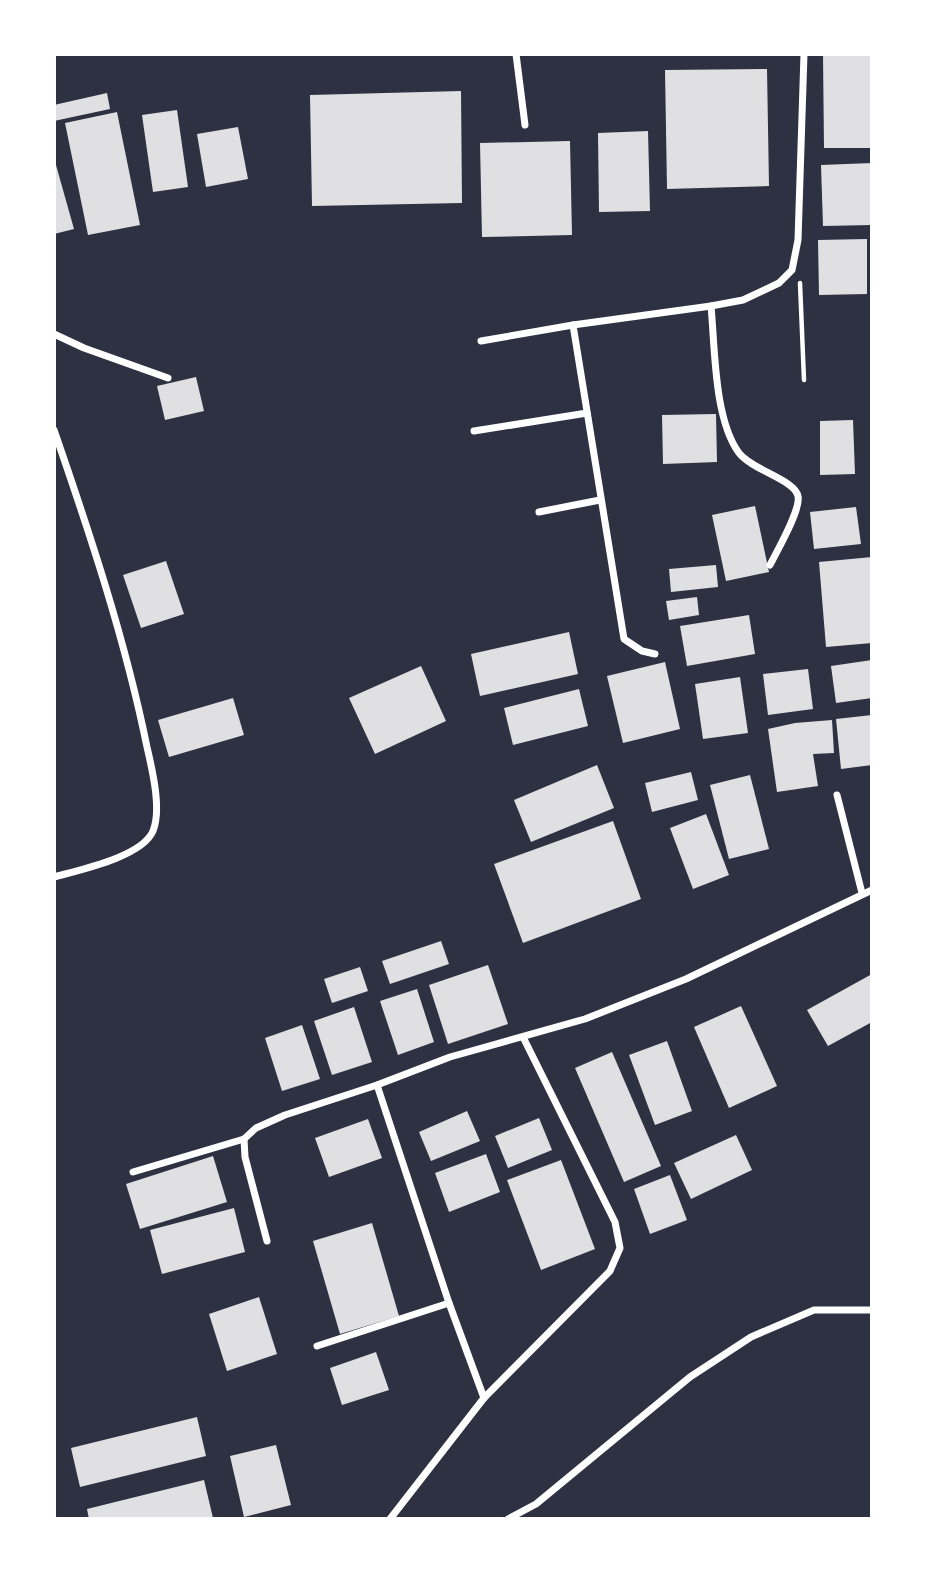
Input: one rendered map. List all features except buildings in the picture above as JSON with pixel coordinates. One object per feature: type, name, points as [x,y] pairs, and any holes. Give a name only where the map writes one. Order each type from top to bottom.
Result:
[{"type":"street","points":[[516,54],[525,125]]},
{"type":"street","points":[[481,341],[743,300],[779,283],[792,270],[798,240],[804,54]]},
{"type":"street","points":[[711,306],[722,411],[731,438],[739,453],[750,464],[786,481],[793,486],[798,496],[797,508],[771,565]]},
{"type":"street","points":[[573,325],[624,639],[642,651],[655,654]]},
{"type":"street","points":[[54,334],[84,348],[168,378]]},
{"type":"street","points":[[474,431],[587,413]]},
{"type":"street","points":[[54,430],[116,621],[140,709],[153,774],[156,809],[153,832],[137,848],[113,860],[54,877]]},
{"type":"street","points":[[539,512],[600,500]]},
{"type":"street","points":[[837,795],[862,894]]},
{"type":"street","points":[[133,1172],[244,1139],[256,1128],[285,1115],[450,1058],[584,1019],[687,979],[872,890]]},
{"type":"street","points":[[390,1519],[484,1398],[610,1271],[620,1248],[615,1222],[523,1037]]},
{"type":"street","points":[[377,1085],[449,1303],[484,1398]]},
{"type":"street","points":[[244,1139],[245,1157],[267,1241]]},
{"type":"street","points":[[317,1346],[449,1303]]},
{"type":"street","points":[[508,1519],[536,1504],[690,1377],[751,1337],[814,1310],[872,1310]]},
{"type":"path","points":[[800,282],[804,380]]}]
